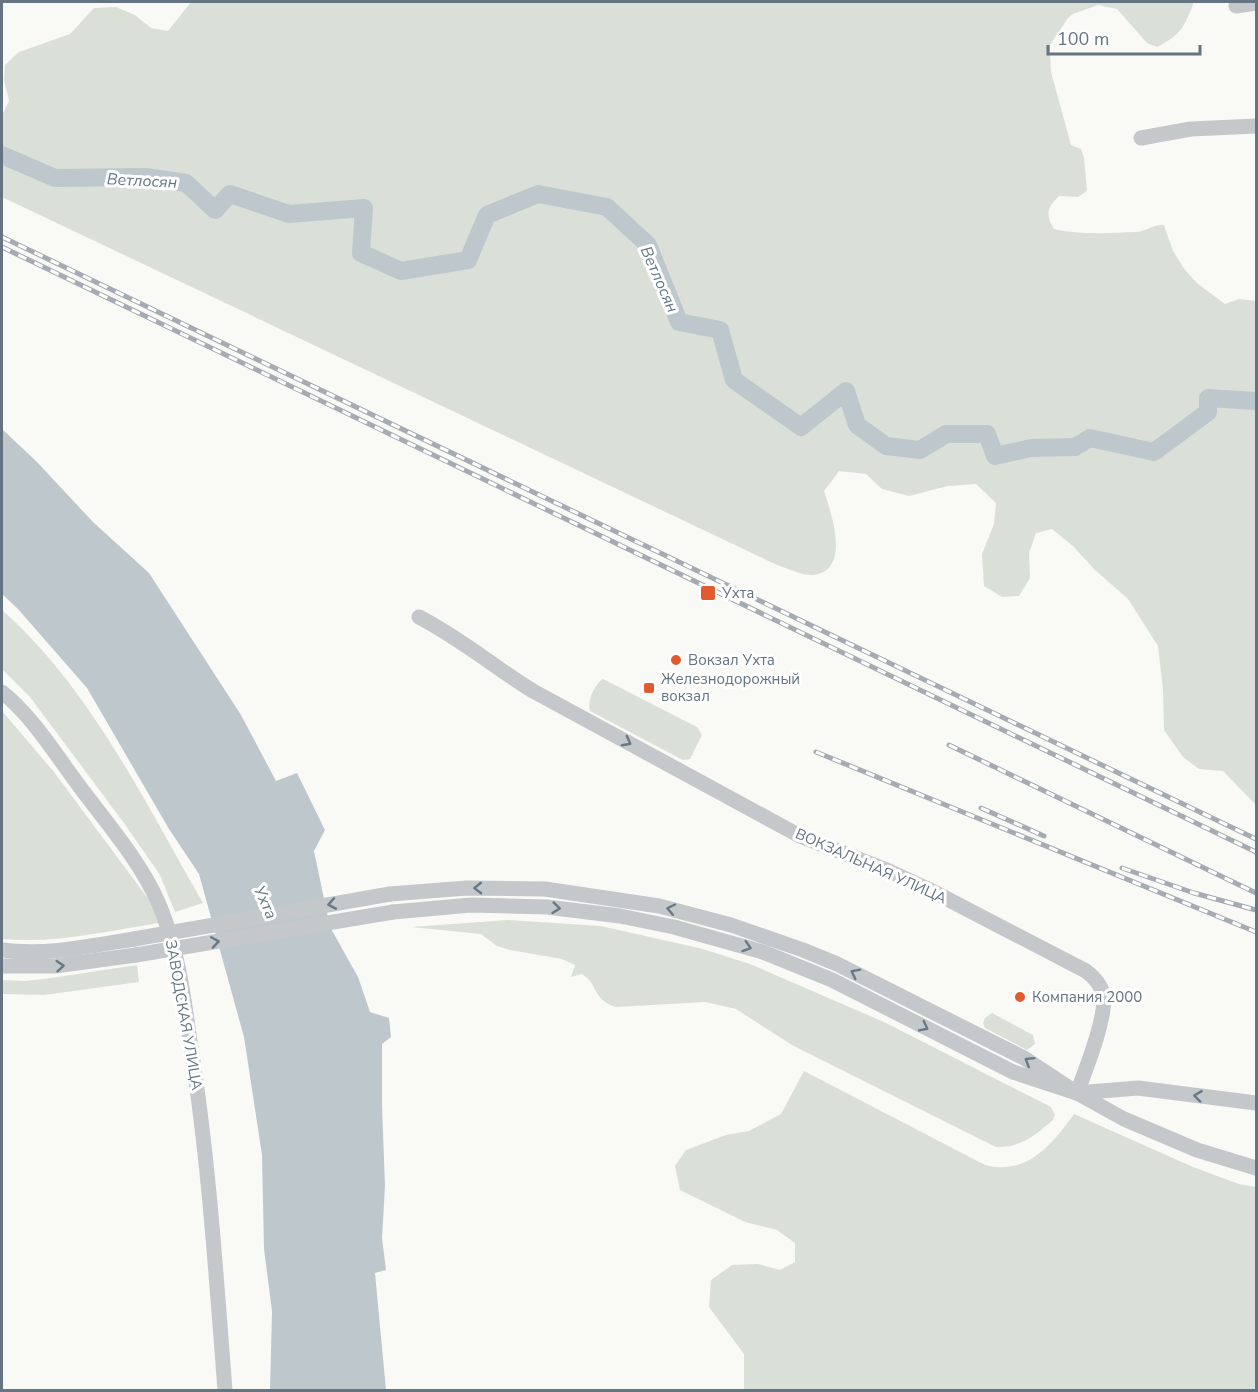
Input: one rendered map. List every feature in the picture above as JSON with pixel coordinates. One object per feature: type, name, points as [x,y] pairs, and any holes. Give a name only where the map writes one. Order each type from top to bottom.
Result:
[{"type":"street","points":[[1236,6],[1257,3]]},
{"type":"street","points":[[1141,138],[1191,129],[1257,126]]},
{"type":"street","name":"ВОКЗАЛЬНАЯ УЛИЦА","points":[[419,617],[459,639],[514,680],[800,836],[932,891],[1086,971],[1098,984],[1104,1000],[1095,1043],[1077,1094]]},
{"type":"street","name":"ЗАВОДСКАЯ УЛИЦА","points":[[2,692],[35,726],[138,865],[158,901],[172,941],[203,1124],[225,1390]]},
{"type":"street","points":[[2,950],[55,951],[390,894],[467,888],[545,889],[622,899],[695,914],[776,940],[837,964],[1024,1058],[1077,1094],[1124,1119],[1160,1136],[1214,1156],[1257,1168]]},
{"type":"street","points":[[2,966],[55,966],[136,955],[393,912],[471,905],[547,907],[621,916],[692,931],[763,952],[832,980],[1014,1072],[1077,1094],[1138,1088],[1257,1103]]},
{"type":"shaded area","points":[[191,2],[1194,2],[1188,18],[1177,34],[1157,47],[1147,43],[1117,9],[1098,5],[1068,18],[1050,45],[1051,72],[1071,145],[1081,149],[1084,158],[1087,191],[1078,197],[1059,196],[1052,204],[1048,215],[1054,229],[1074,232],[1136,232],[1164,225],[1173,251],[1197,283],[1225,304],[1239,299],[1256,301],[1256,805],[1223,771],[1199,769],[1183,757],[1164,730],[1163,690],[1158,646],[1128,599],[1052,529],[1036,533],[1029,553],[1030,578],[1019,596],[1002,597],[984,586],[982,554],[994,524],[996,503],[976,484],[948,486],[909,496],[882,489],[866,474],[839,471],[824,491],[836,540],[832,563],[825,571],[813,575],[800,573],[777,565],[2,197],[2,115],[9,101],[4,80],[5,65],[19,52],[70,34],[94,8],[116,7],[135,15],[151,28],[168,31]]},
{"type":"shaded area","points":[[2,610],[34,641],[89,711],[137,786],[203,903],[175,912],[160,875],[124,823],[30,697],[2,669]]},
{"type":"shaded area","points":[[603,679],[697,727],[702,735],[690,759],[683,760],[590,711],[592,694]]},
{"type":"shaded area","points":[[2,711],[54,772],[149,900],[159,923],[61,938],[2,939]]},
{"type":"shaded area","points":[[508,920],[601,926],[703,949],[750,964],[884,1022],[1051,1107],[1055,1115],[1053,1120],[1027,1140],[1005,1147],[996,1147],[792,1045],[736,1009],[705,1002],[616,1007],[603,1000],[591,982],[582,974],[571,977],[575,965],[562,959],[497,946],[481,934],[411,927]]},
{"type":"shaded area","points":[[137,965],[139,982],[44,995],[2,994],[2,980],[44,979]]},
{"type":"shaded area","points":[[992,1013],[1033,1035],[1035,1044],[1027,1050],[985,1028],[983,1023],[985,1018]]},
{"type":"shaded area","points":[[804,1071],[985,1165],[1000,1167],[1025,1162],[1047,1147],[1074,1114],[1193,1167],[1239,1184],[1256,1187],[1256,1390],[744,1390],[744,1354],[709,1307],[711,1280],[732,1265],[758,1264],[780,1270],[795,1262],[795,1243],[777,1230],[745,1222],[680,1190],[675,1166],[686,1150],[726,1135],[749,1131],[781,1114]]},
{"type":"water","points":[[2,429],[37,462],[93,522],[149,573],[241,715],[276,781],[297,773],[325,830],[314,851],[330,927],[358,977],[370,1012],[389,1018],[391,1037],[382,1044],[385,1186],[382,1238],[386,1270],[375,1273],[386,1390],[270,1390],[272,1311],[264,1249],[262,1155],[244,1037],[199,874],[169,829],[87,688],[18,609],[2,594]]},
{"type":"waterway","name":"Ветлосян","points":[[2,155],[55,178],[146,177],[186,183],[215,210],[230,194],[289,214],[364,208],[361,253],[401,271],[468,260],[487,215],[538,194],[607,207],[648,245],[679,322],[720,330],[734,380],[801,427],[846,391],[857,425],[886,446],[920,450],[946,434],[987,434],[995,456],[1031,448],[1075,447],[1090,438],[1154,452],[1208,412],[1208,398],[1256,401]]},
{"type":"railway","points":[[2,237],[1256,839]]},
{"type":"railway","points":[[2,247],[1256,852]]},
{"type":"railway","points":[[949,745],[1256,893]]},
{"type":"railway","points":[[816,752],[1256,932]]},
{"type":"railway","points":[[981,808],[1044,836]]},
{"type":"railway","points":[[1122,868],[1194,893],[1256,910]]},
{"type":"place","name":"Ухта","points":[[708,593]]},
{"type":"place","name":"Вокзал Ухта","points":[[676,660]]},
{"type":"place","name":"Железнодорожный вокзал","points":[[649,688]]},
{"type":"place","name":"Компания 2000","points":[[1020,997]]}]
